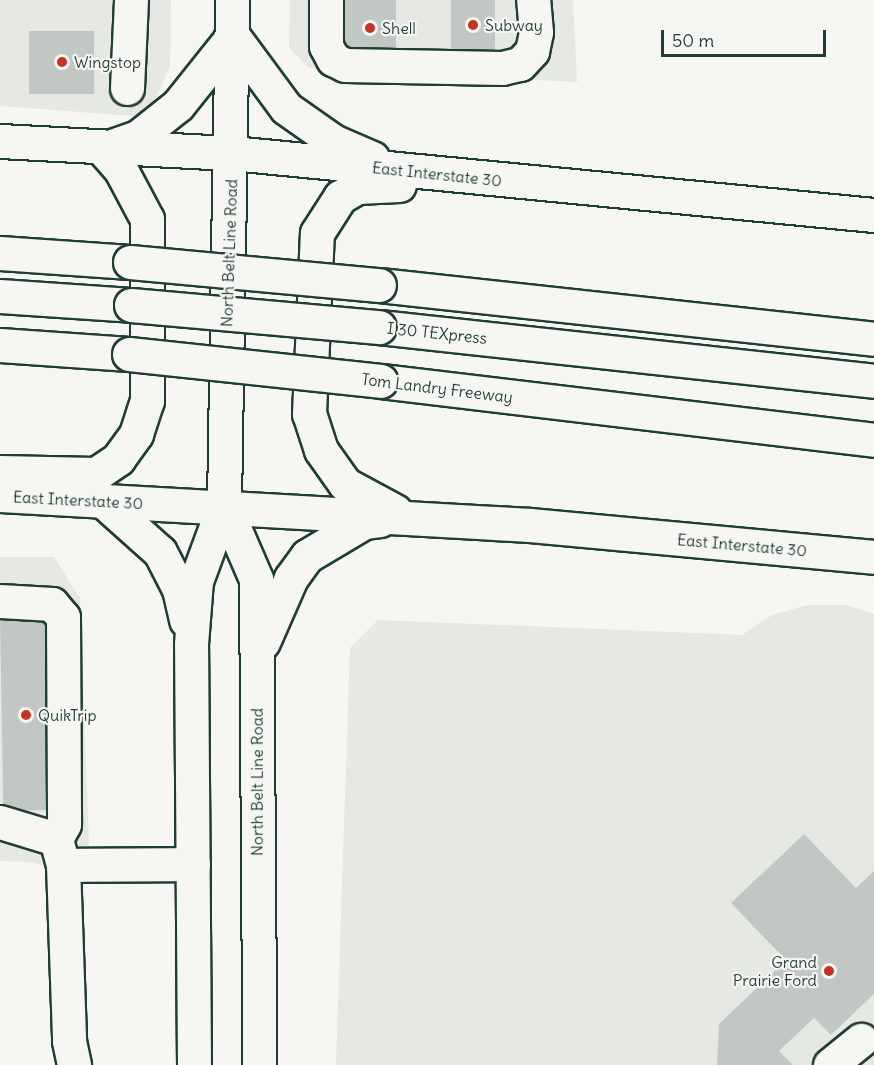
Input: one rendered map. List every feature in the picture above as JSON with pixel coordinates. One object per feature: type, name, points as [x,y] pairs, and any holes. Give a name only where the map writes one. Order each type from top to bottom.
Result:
[{"type":"main road","points":[[127,88],[131,0]]},
{"type":"main road","name":"North Belt Line Road","points":[[194,1065],[191,644],[196,581],[224,506],[232,153],[232,0]]},
{"type":"main road","points":[[326,0],[326,46],[333,59],[345,65],[502,68],[520,64],[532,51],[536,32],[533,0]]},
{"type":"main road","points":[[0,472],[96,474],[118,459],[136,434],[147,401],[147,219],[121,170],[102,149],[138,136],[178,105],[232,36],[286,108],[333,141],[399,169]]},
{"type":"main road","name":"East Interstate 30","points":[[0,141],[102,149],[232,153],[874,215]]},
{"type":"main road","points":[[404,516],[345,484],[321,450],[309,414],[317,233],[340,197],[357,187],[374,183],[479,189],[515,182]]},
{"type":"main road","points":[[0,253],[130,262],[379,285],[874,339]]},
{"type":"main road","name":"I 30 TEXpress","points":[[0,296],[379,327],[874,381]]},
{"type":"main road","name":"Tom Landry Freeway","points":[[0,345],[129,354],[381,381],[874,440]]},
{"type":"main road","name":"East Interstate 30","points":[[0,495],[404,516],[874,557]]},
{"type":"main road","points":[[104,502],[160,552],[179,589],[191,644]]},
{"type":"main road","name":"North Belt Line Road","points":[[224,506],[256,579],[259,1065]]},
{"type":"main road","points":[[256,660],[281,598],[307,556],[364,522],[404,516]]},
{"type":"main road","points":[[0,601],[52,604],[63,617],[64,824],[59,852],[69,1041],[74,1065]]},
{"type":"main road","points":[[0,822],[59,852],[193,864]]},
{"type":"main road","points":[[830,1065],[861,1040]]},
{"type":"shaded area","points":[[0,0],[171,0],[170,67],[147,117],[0,106]]},
{"type":"shaded area","points":[[290,0],[573,0],[577,82],[309,68],[289,48]]},
{"type":"shaded area","points":[[0,557],[54,557],[80,598],[90,875],[29,862],[0,861]]},
{"type":"shaded area","points":[[808,605],[846,605],[874,614],[874,1065],[336,1065],[350,648],[378,620],[742,635],[772,615]]},
{"type":"building","name":"Shell","points":[[345,0],[396,0],[396,57],[345,57]]},
{"type":"building","name":"Subway","points":[[451,0],[495,0],[495,50],[451,50]]},
{"type":"building","name":"Wingstop","points":[[29,31],[94,31],[94,94],[29,94]]},
{"type":"building","name":"QuikTrip","points":[[51,619],[54,810],[3,811],[0,620]]},
{"type":"building","points":[[804,834],[856,888],[874,871],[874,994],[831,1035],[814,1018],[779,1051],[793,1065],[717,1065],[719,1024],[786,960],[731,903]]},
{"type":"place","name":"Subway","points":[[473,25]]},
{"type":"place","name":"Shell","points":[[370,28]]},
{"type":"place","name":"Wingstop","points":[[62,62]]},
{"type":"place","name":"QuikTrip","points":[[26,715]]},
{"type":"place","name":"Grand Prairie Ford","points":[[829,971]]}]
